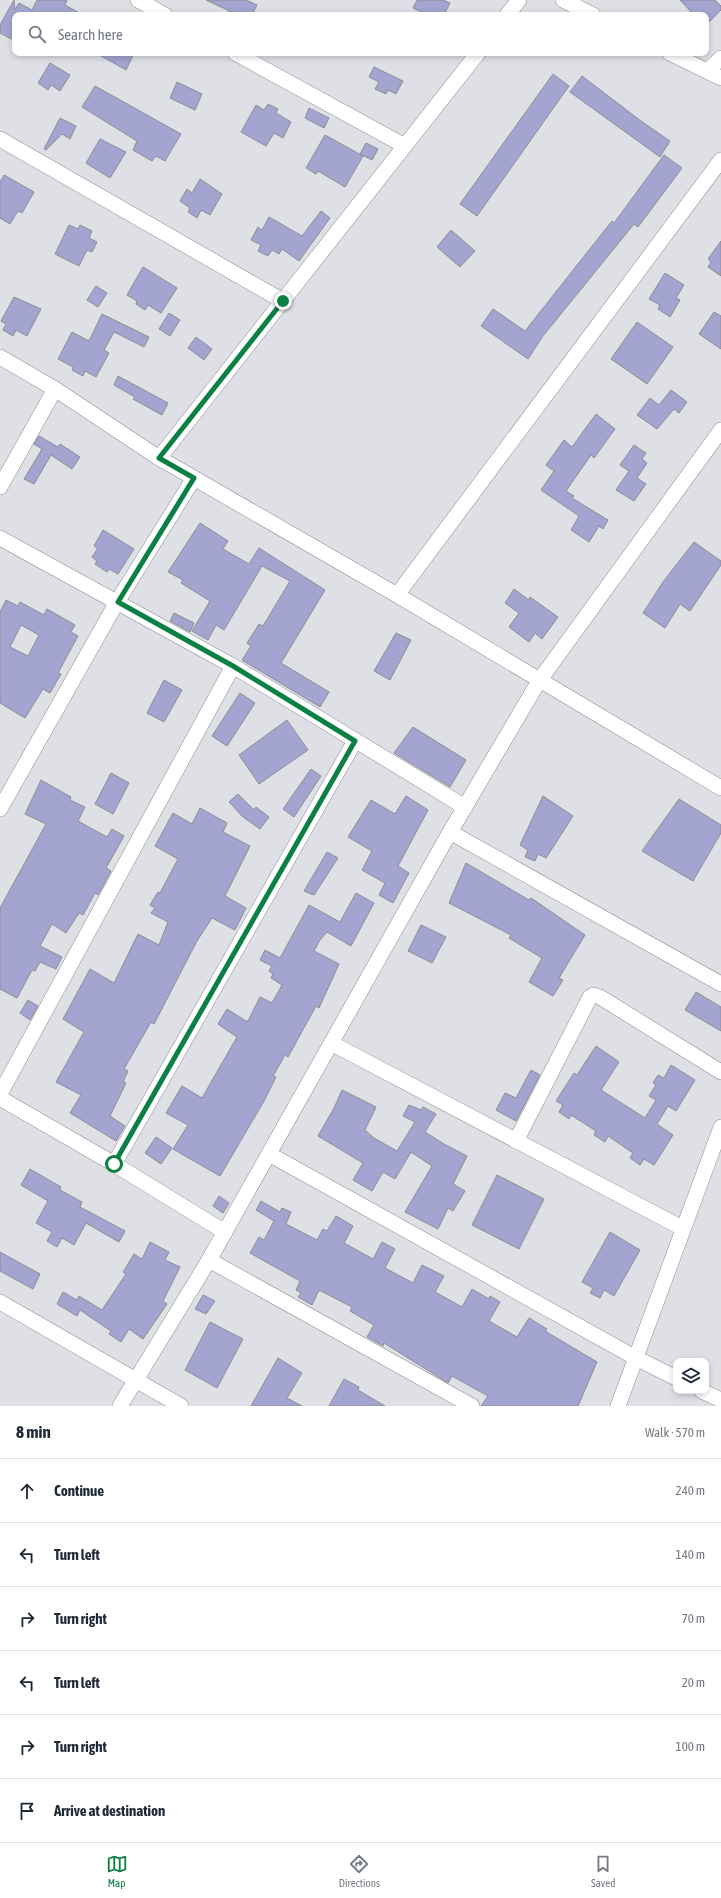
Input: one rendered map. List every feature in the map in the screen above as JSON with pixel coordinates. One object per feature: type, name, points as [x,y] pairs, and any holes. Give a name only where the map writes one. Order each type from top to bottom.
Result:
[{"type":"street","points":[[138,0],[160,12]]},
{"type":"street","points":[[509,12],[519,0]]},
{"type":"street","points":[[563,0],[587,12]]},
{"type":"street","points":[[240,56],[405,146]]},
{"type":"street","points":[[159,458],[476,56]]},
{"type":"street","points":[[676,56],[721,78]]},
{"type":"street","points":[[707,71],[721,58]]},
{"type":"street","points":[[0,139],[283,301]]},
{"type":"street","points":[[397,595],[721,160]]},
{"type":"street","points":[[0,357],[55,389],[159,458],[397,595],[539,681],[721,788]]},
{"type":"street","points":[[0,488],[55,389]]},
{"type":"street","points":[[120,1406],[209,1260],[450,832],[539,681],[721,430]]},
{"type":"street","points":[[0,809],[118,602],[194,478]]},
{"type":"street","points":[[0,538],[233,666],[465,807]]},
{"type":"street","points":[[0,1094],[233,666]]},
{"type":"street","points":[[114,1164],[355,741]]},
{"type":"street","points":[[450,832],[721,984]]},
{"type":"street","points":[[516,1141],[590,997],[594,995],[600,997],[721,1072]]},
{"type":"street","points":[[331,1043],[682,1228]]},
{"type":"street","points":[[0,1098],[114,1164],[225,1232]]},
{"type":"street","points":[[618,1406],[682,1228],[721,1126]]},
{"type":"street","points":[[269,1154],[636,1358],[673,1376]]},
{"type":"street","points":[[209,1260],[472,1406]]},
{"type":"street","points":[[0,1302],[181,1406]]},
{"type":"street","points":[[708,1394],[721,1400]]},
{"type":"building","points":[[14,0],[15,10],[19,3],[32,10],[37,0],[67,0],[65,5],[78,12],[12,12],[12,39],[0,33],[0,25]]},
{"type":"building","points":[[206,0],[246,0],[257,5],[254,12],[232,12]]},
{"type":"building","points":[[417,0],[443,0],[450,3],[446,12],[422,12],[413,8]]},
{"type":"building","points":[[680,0],[715,0],[721,6],[721,10],[709,22],[709,12],[691,12]]},
{"type":"building","points":[[101,56],[133,56],[126,70]]},
{"type":"building","points":[[50,63],[70,75],[60,91],[51,85],[48,90],[38,83]]},
{"type":"building","points":[[374,67],[403,81],[396,94],[388,90],[386,94],[375,89],[379,82],[369,77]]},
{"type":"building","points":[[553,74],[569,86],[477,216],[460,204]]},
{"type":"building","points":[[582,76],[670,141],[660,157],[570,92]]},
{"type":"building","points":[[177,82],[202,94],[195,110],[170,98]]},
{"type":"building","points":[[95,86],[181,134],[165,161],[156,156],[152,161],[133,150],[137,141],[82,107]]},
{"type":"building","points":[[268,104],[278,109],[276,113],[291,122],[283,138],[274,133],[266,146],[241,132],[256,105],[264,110]]},
{"type":"building","points":[[309,108],[329,118],[324,128],[305,118]]},
{"type":"building","points":[[60,118],[76,126],[70,139],[62,134],[46,150],[44,149]]},
{"type":"building","points":[[325,135],[363,156],[345,187],[318,171],[316,174],[306,168]]},
{"type":"building","points":[[100,139],[126,152],[110,178],[86,163]]},
{"type":"building","points":[[366,143],[378,149],[372,160],[360,154]]},
{"type":"building","points":[[664,155],[682,168],[638,227],[634,224],[543,336],[528,359],[481,326],[493,309],[525,331],[612,221],[614,223]]},
{"type":"building","points":[[4,175],[34,192],[22,213],[18,211],[10,224],[0,218],[0,182]]},
{"type":"building","points":[[200,179],[222,194],[210,215],[201,210],[197,218],[188,212],[190,208],[180,201],[187,189],[192,193]]},
{"type":"building","points":[[321,211],[330,218],[299,261],[282,249],[279,254],[272,250],[268,256],[258,251],[261,245],[251,240],[258,227],[262,230],[269,217],[302,236]]},
{"type":"building","points":[[69,225],[78,229],[80,225],[92,231],[89,238],[97,242],[92,252],[87,250],[79,266],[55,254]]},
{"type":"building","points":[[451,230],[475,251],[460,267],[437,247]]},
{"type":"building","points":[[721,241],[721,276],[708,267],[711,262],[708,259]]},
{"type":"building","points":[[143,267],[177,288],[161,313],[148,305],[145,310],[136,304],[137,301],[127,295]]},
{"type":"building","points":[[665,273],[684,285],[676,298],[680,300],[670,317],[658,309],[660,305],[649,299]]},
{"type":"building","points":[[96,286],[107,293],[98,307],[87,300]]},
{"type":"building","points":[[14,297],[41,309],[27,336],[16,330],[13,336],[3,330],[6,324],[1,321]]},
{"type":"building","points":[[714,312],[721,316],[721,349],[699,334]]},
{"type":"building","points":[[169,313],[180,320],[170,336],[159,329]]},
{"type":"building","points":[[102,314],[149,337],[144,347],[114,332],[104,350],[109,353],[96,377],[85,371],[83,376],[72,370],[73,367],[58,359],[72,332],[89,341]]},
{"type":"building","points":[[637,322],[673,347],[647,384],[611,359]]},
{"type":"building","points":[[196,337],[212,349],[204,360],[188,348]]},
{"type":"building","points":[[118,376],[168,403],[162,415],[133,399],[135,397],[114,385]]},
{"type":"building","points":[[671,390],[687,402],[679,413],[674,409],[657,429],[637,415],[650,398],[659,405]]},
{"type":"building","points":[[596,414],[615,429],[594,458],[591,455],[566,491],[574,496],[572,498],[608,520],[603,529],[599,526],[589,542],[571,530],[579,516],[541,490],[554,471],[546,465],[564,440],[572,447]]},
{"type":"building","points":[[39,436],[58,447],[60,444],[80,457],[72,469],[51,455],[34,484],[24,479],[42,449],[34,444]]},
{"type":"building","points":[[634,445],[646,453],[642,459],[647,463],[637,478],[646,484],[634,501],[616,490],[629,471],[620,465]]},
{"type":"building","points":[[200,523],[228,541],[223,549],[249,564],[259,548],[325,590],[281,663],[329,692],[320,707],[242,660],[251,646],[247,643],[259,624],[263,626],[290,581],[262,566],[224,630],[216,625],[208,640],[192,631],[210,601],[181,583],[183,580],[168,572]]},
{"type":"building","points":[[103,530],[134,549],[118,574],[109,569],[107,572],[95,564],[97,561],[92,557],[98,548],[94,546]]},
{"type":"building","points":[[694,542],[721,561],[721,565],[690,611],[680,604],[665,628],[643,613],[663,582]]},
{"type":"building","points":[[514,589],[529,600],[530,597],[558,617],[542,639],[535,633],[529,642],[509,627],[519,613],[505,603]]},
{"type":"building","points":[[6,600],[18,606],[20,602],[44,615],[47,609],[75,625],[71,632],[78,636],[58,673],[61,674],[50,693],[43,689],[25,718],[0,703],[0,612]],"holes":[[[21,625],[39,635],[28,656],[10,647]]]},
{"type":"building","points":[[174,613],[194,623],[190,632],[170,621]]},
{"type":"building","points":[[396,633],[411,640],[390,680],[374,671]]},
{"type":"building","points":[[164,680],[182,690],[164,722],[147,713]]},
{"type":"building","points":[[240,693],[255,703],[227,746],[212,736]]},
{"type":"building","points":[[287,720],[308,750],[259,784],[239,755]]},
{"type":"building","points":[[413,727],[466,760],[450,787],[394,753]]},
{"type":"building","points":[[311,769],[321,776],[294,817],[283,809]]},
{"type":"building","points":[[111,773],[129,783],[113,814],[95,804]]},
{"type":"building","points":[[41,780],[71,797],[70,800],[85,807],[78,821],[107,837],[112,829],[124,836],[106,868],[111,871],[98,895],[95,893],[83,915],[79,913],[66,933],[52,924],[40,946],[62,957],[56,969],[40,962],[35,971],[32,970],[17,998],[0,989],[0,908],[46,824],[25,814]]},
{"type":"building","points":[[238,794],[254,810],[256,807],[269,817],[260,829],[243,817],[229,802]]},
{"type":"building","points":[[406,796],[428,810],[398,866],[409,873],[393,903],[379,895],[385,883],[362,870],[372,851],[348,837],[371,800],[395,814]]},
{"type":"building","points":[[543,796],[573,816],[546,858],[538,854],[535,861],[525,857],[528,850],[520,845]]},
{"type":"building","points":[[679,799],[721,825],[721,833],[693,881],[642,851]]},
{"type":"building","points":[[200,808],[227,823],[223,832],[250,846],[225,896],[246,908],[235,930],[212,918],[197,941],[154,1024],[151,1022],[124,1069],[128,1071],[123,1082],[126,1083],[110,1116],[125,1126],[116,1141],[70,1113],[81,1095],[56,1082],[84,1032],[63,1019],[90,969],[114,983],[138,934],[159,945],[168,922],[151,913],[155,908],[150,905],[158,892],[160,893],[178,859],[155,846],[173,813],[192,824]]},
{"type":"building","points":[[327,852],[338,858],[314,895],[304,891]]},
{"type":"building","points":[[466,863],[529,900],[531,898],[585,935],[559,978],[563,980],[553,996],[529,982],[542,958],[509,938],[511,935],[449,903]]},
{"type":"building","points":[[356,893],[374,903],[351,946],[327,932],[320,940],[314,951],[339,964],[319,1008],[316,1006],[288,1057],[285,1055],[273,1076],[276,1077],[264,1101],[220,1176],[173,1149],[188,1125],[166,1113],[182,1086],[202,1098],[237,1037],[218,1024],[227,1009],[248,1021],[260,997],[272,1003],[282,985],[271,978],[273,974],[269,971],[272,966],[260,960],[265,950],[280,958],[309,905],[340,922]]},
{"type":"building","points":[[421,925],[446,937],[432,963],[408,951]]},
{"type":"building","points":[[696,992],[721,1007],[721,1031],[685,1010]]},
{"type":"building","points":[[28,1000],[38,1006],[30,1020],[20,1013]]},
{"type":"building","points":[[596,1046],[619,1062],[601,1090],[645,1118],[656,1100],[649,1096],[656,1085],[653,1083],[658,1075],[664,1078],[671,1065],[695,1080],[676,1111],[668,1106],[657,1124],[673,1135],[654,1165],[644,1159],[640,1165],[630,1158],[633,1153],[608,1136],[605,1142],[594,1135],[596,1131],[571,1115],[569,1119],[559,1112],[563,1105],[556,1101],[574,1073],[577,1075]]},
{"type":"building","points":[[531,1070],[540,1075],[516,1121],[496,1110],[505,1093],[516,1098]]},
{"type":"building","points":[[342,1090],[376,1107],[365,1130],[374,1138],[397,1151],[415,1122],[403,1116],[409,1105],[421,1110],[423,1107],[436,1114],[425,1132],[467,1156],[453,1184],[465,1191],[453,1211],[448,1208],[438,1229],[405,1212],[432,1166],[411,1152],[395,1179],[383,1172],[372,1191],[353,1180],[363,1163],[318,1136],[334,1108]]},
{"type":"building","points":[[156,1137],[172,1148],[161,1164],[145,1153]]},
{"type":"building","points":[[30,1169],[61,1187],[60,1190],[82,1202],[80,1207],[125,1231],[119,1242],[86,1223],[74,1245],[62,1238],[57,1247],[47,1241],[52,1232],[36,1223],[48,1201],[21,1185]]},
{"type":"building","points":[[497,1175],[544,1199],[519,1249],[472,1225]]},
{"type":"building","points":[[219,1196],[229,1203],[223,1213],[213,1206]]},
{"type":"building","points":[[261,1201],[280,1212],[282,1208],[291,1212],[286,1224],[317,1240],[323,1229],[327,1231],[336,1216],[353,1226],[344,1243],[373,1259],[382,1242],[395,1249],[385,1268],[413,1283],[422,1265],[444,1276],[435,1292],[462,1307],[472,1289],[489,1299],[490,1296],[500,1302],[489,1321],[517,1337],[529,1318],[547,1329],[545,1331],[597,1362],[578,1406],[481,1406],[488,1396],[452,1376],[448,1383],[384,1343],[383,1346],[367,1337],[374,1325],[350,1311],[352,1307],[319,1290],[312,1305],[298,1297],[301,1293],[296,1290],[300,1281],[250,1253],[259,1237],[264,1240],[274,1221],[256,1210]]},
{"type":"building","points":[[610,1232],[640,1250],[614,1296],[604,1290],[600,1298],[590,1293],[593,1288],[582,1282]]},
{"type":"building","points":[[150,1242],[169,1252],[165,1260],[180,1267],[163,1301],[167,1304],[143,1339],[129,1329],[121,1342],[109,1334],[111,1331],[80,1310],[77,1316],[57,1304],[63,1292],[77,1300],[79,1296],[102,1310],[126,1274],[123,1272],[134,1254],[142,1259]]},
{"type":"building","points":[[0,1252],[40,1274],[33,1289],[0,1271]]},
{"type":"building","points":[[203,1295],[215,1301],[206,1314],[195,1309]]},
{"type":"building","points":[[210,1322],[243,1339],[217,1388],[185,1370]]},
{"type":"building","points":[[278,1358],[302,1373],[287,1398],[302,1406],[251,1406]]},
{"type":"building","points":[[344,1379],[359,1387],[358,1390],[385,1406],[329,1406]]},
{"type":"route","points":[[114,1164],[355,741],[233,666],[118,602],[194,478],[159,458],[283,301]]}]
